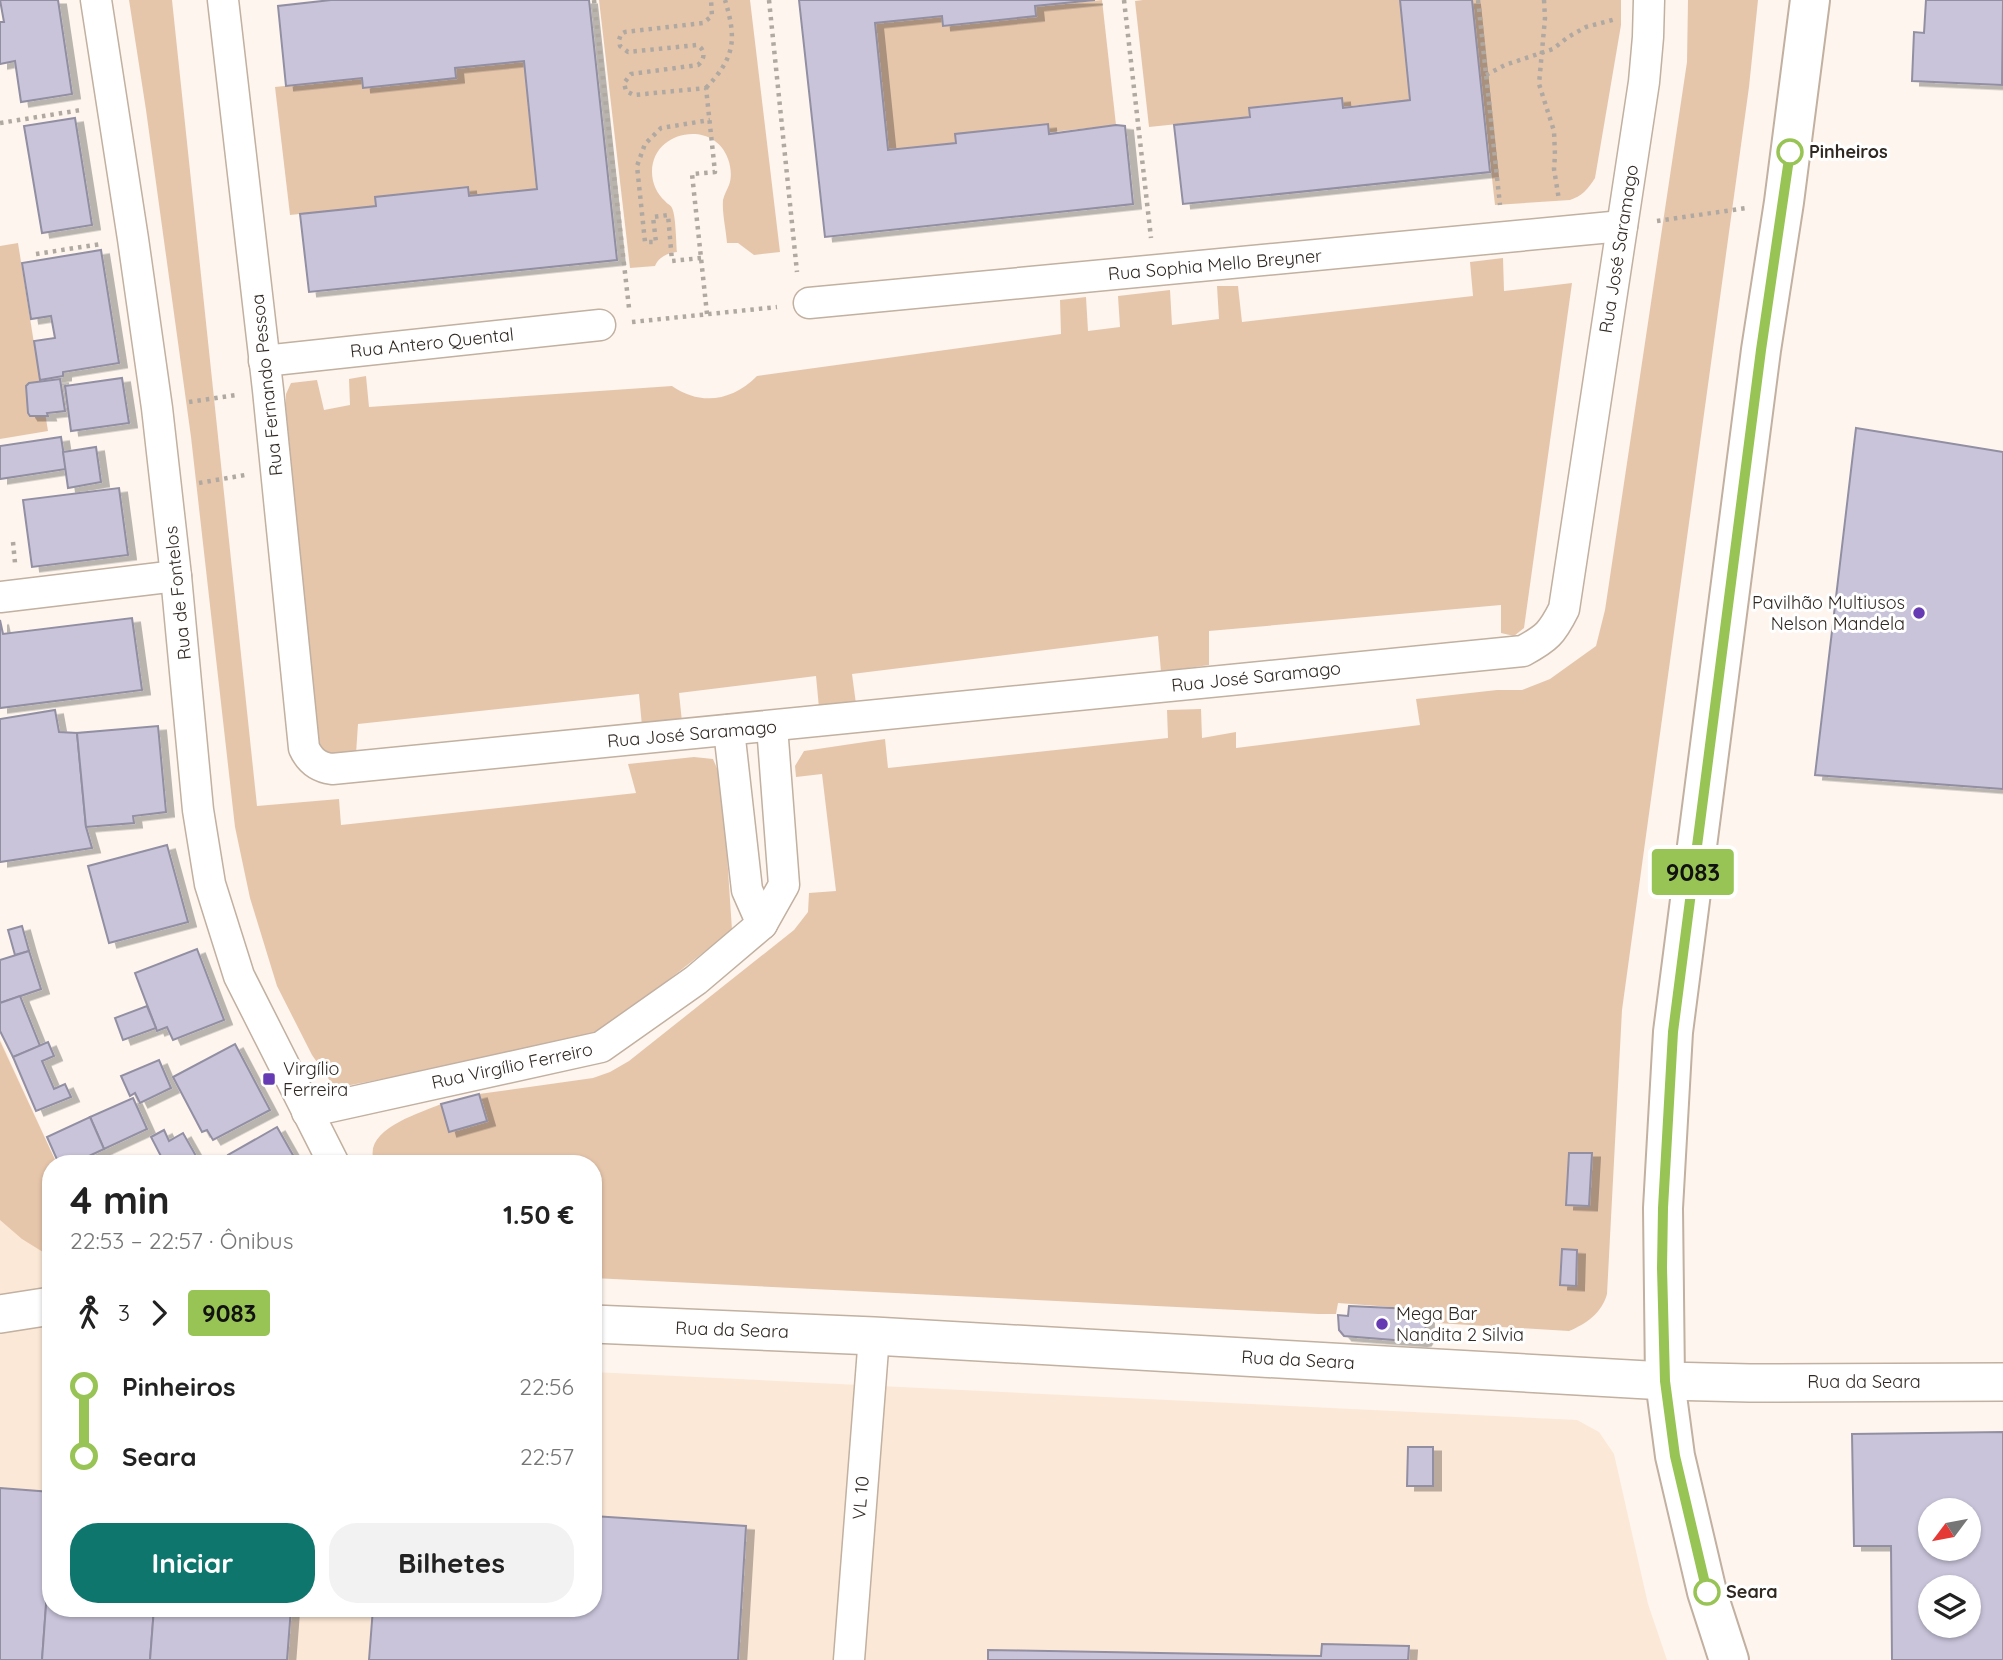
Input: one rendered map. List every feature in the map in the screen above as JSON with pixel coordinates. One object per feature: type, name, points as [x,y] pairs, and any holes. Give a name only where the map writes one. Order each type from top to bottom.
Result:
[{"type":"main road","points":[[1729,1660],[1707,1592],[1675,1456],[1665,1381],[1663,1208],[1673,1032],[1761,350],[1784,202],[1810,0]]},
{"type":"street","name":"Rua de Fontelos","points":[[96,0],[157,408],[177,576],[198,810],[210,884],[239,976],[329,1155]]},
{"type":"street","name":"Rua Fernando Pessoa","points":[[223,0],[266,375],[304,748],[308,757],[317,765]]},
{"type":"street","name":"Rua José Saramago","points":[[317,765],[331,769],[1523,651],[1540,642],[1553,630],[1564,609],[1644,82],[1650,4]]},
{"type":"street","name":"Rua Sophia Mello Breyner","points":[[804,304],[1622,226]]},
{"type":"street","name":"Rua Antero Quental","points":[[266,375],[600,325]]},
{"type":"street","points":[[0,597],[177,576]]},
{"type":"street","name":"Rua Virgílio Ferreiro","points":[[307,1112],[601,1047],[696,980],[762,924],[784,885],[772,726]]},
{"type":"street","points":[[729,730],[747,890],[762,924]]},
{"type":"street","points":[[0,1314],[42,1307]]},
{"type":"street","name":"Rua da Seara","points":[[602,1324],[874,1336],[1665,1381],[2003,1381]]},
{"type":"street","name":"VL 10","points":[[849,1660],[874,1336]]},
{"type":"path","points":[[594,0],[629,309]]},
{"type":"path","points":[[711,0],[712,16],[703,23],[621,34],[620,46],[628,52],[697,45],[701,47],[704,55],[704,60],[692,67],[631,74],[624,83],[626,91],[634,95],[706,88],[718,75],[733,44],[732,26],[725,0]]},
{"type":"path","points":[[600,325],[804,304],[769,0]]},
{"type":"path","points":[[1124,0],[1154,270]]},
{"type":"path","points":[[1478,0],[1504,238]]},
{"type":"path","points":[[1544,0],[1539,84],[1554,131],[1553,169],[1567,231]]},
{"type":"path","points":[[1486,75],[1505,65],[1553,49],[1586,27],[1650,4]]},
{"type":"path","points":[[706,88],[715,172],[692,174],[707,314]]},
{"type":"path","points":[[0,122],[113,104]]},
{"type":"path","points":[[701,258],[672,261],[668,215],[653,217],[656,242],[645,242],[637,166],[645,145],[661,128],[710,120]]},
{"type":"path","points":[[1622,226],[1784,202]]},
{"type":"path","points":[[36,254],[133,239]]},
{"type":"path","points":[[157,408],[266,375]]},
{"type":"path","points":[[167,488],[276,470]]},
{"type":"shaded area","points":[[129,0],[172,0],[257,806],[339,799],[341,825],[636,793],[628,764],[694,757],[713,759],[722,780],[732,930],[593,1039],[335,1088],[312,1055],[277,986],[250,898],[235,827],[191,437]]},
{"type":"shaded area","points":[[599,0],[750,0],[780,252],[754,255],[738,243],[727,243],[723,198],[731,179],[728,159],[721,146],[710,138],[698,134],[685,135],[672,139],[662,147],[655,158],[652,172],[657,192],[673,212],[677,252],[664,256],[655,266],[630,268]]},
{"type":"shaded area","points":[[1102,0],[1116,125],[888,150],[875,23]]},
{"type":"shaded area","points":[[1400,0],[1410,100],[1149,127],[1135,1]]},
{"type":"shaded area","points":[[1472,0],[1621,0],[1621,25],[1595,178],[1578,196],[1570,200],[1495,205]]},
{"type":"shaded area","points":[[1688,0],[1758,0],[1749,87],[1622,1010],[1607,1294],[1605,1301],[1592,1317],[1569,1331],[1437,1323],[1431,1310],[1338,1303],[1336,1314],[1318,1314],[602,1278],[602,1155],[374,1155],[376,1142],[383,1133],[406,1118],[441,1104],[449,1132],[487,1121],[479,1094],[593,1078],[610,1072],[629,1061],[794,930],[808,912],[809,893],[836,891],[822,774],[796,777],[795,766],[804,751],[885,739],[888,768],[1168,738],[1167,710],[1201,709],[1202,738],[1236,732],[1236,748],[1420,725],[1416,699],[1497,690],[1522,690],[1550,679],[1596,646],[1605,610],[1687,62]]},
{"type":"shaded area","points":[[524,61],[537,189],[290,215],[275,87]]},
{"type":"shaded area","points":[[18,243],[48,431],[0,439],[0,246]]},
{"type":"shaded area","points":[[1503,258],[1504,291],[1572,283],[1524,628],[1514,636],[1501,633],[1501,605],[1209,631],[1209,665],[1161,672],[1158,636],[852,674],[856,704],[819,708],[816,676],[679,693],[682,722],[642,726],[639,694],[358,724],[356,754],[320,760],[286,408],[286,394],[291,383],[317,380],[324,410],[350,405],[349,379],[366,376],[369,407],[672,386],[694,396],[716,398],[737,391],[757,376],[1061,334],[1060,300],[1086,297],[1088,331],[1120,327],[1118,296],[1170,290],[1172,325],[1219,319],[1217,286],[1238,286],[1242,322],[1473,296],[1470,262]]},
{"type":"shaded area","points":[[0,1039],[53,1155],[42,1155],[42,1617],[602,1617],[602,1372],[1577,1420],[1599,1432],[1614,1454],[1648,1604],[1667,1660],[0,1660]]},
{"type":"shaded area","points":[[0,1041],[53,1155],[42,1155],[42,1251],[0,1220]]},
{"type":"building","points":[[0,0],[58,0],[72,94],[21,102],[15,61],[0,64],[0,22],[4,22]]},
{"type":"building","points":[[331,0],[589,0],[617,260],[309,292],[300,214],[376,206],[375,197],[468,187],[469,196],[537,189],[524,61],[455,68],[456,78],[363,88],[362,78],[286,86],[278,6]]},
{"type":"building","points":[[799,0],[1095,0],[1035,6],[1036,16],[943,26],[942,16],[875,23],[888,150],[956,143],[955,134],[1048,124],[1049,134],[1125,126],[1133,204],[825,237]]},
{"type":"building","points":[[1400,0],[1472,0],[1490,172],[1183,204],[1174,125],[1250,117],[1249,108],[1342,98],[1343,108],[1410,100]]},
{"type":"building","points":[[1926,0],[2003,0],[2002,85],[1912,81],[1914,32],[1924,33]]},
{"type":"building","points":[[75,118],[92,225],[42,233],[24,126]]},
{"type":"building","points":[[101,250],[119,363],[63,372],[63,376],[40,380],[34,341],[55,338],[51,316],[31,319],[22,263]]},
{"type":"building","points":[[122,378],[129,423],[71,431],[65,386]]},
{"type":"building","points":[[60,379],[65,411],[47,413],[48,416],[30,416],[26,386],[29,383]]},
{"type":"building","name":"Pavilhão Multiusos Nelson Mandela","points":[[1856,428],[2003,452],[2003,789],[1815,775]]},
{"type":"building","points":[[61,437],[66,469],[0,479],[0,446]]},
{"type":"building","points":[[96,447],[101,482],[68,488],[63,452]]},
{"type":"building","points":[[119,488],[128,555],[32,567],[23,500]]},
{"type":"building","points":[[132,618],[142,690],[0,708],[0,620],[3,634]]},
{"type":"building","points":[[55,710],[59,732],[77,733],[86,827],[92,848],[0,862],[0,719]]},
{"type":"building","points":[[158,726],[166,812],[133,816],[134,823],[86,827],[77,733]]},
{"type":"building","points":[[167,845],[188,922],[109,943],[88,866]]},
{"type":"building","points":[[22,926],[29,951],[15,955],[8,930]]},
{"type":"building","points":[[197,949],[224,1020],[173,1040],[167,1027],[157,1031],[135,973]]},
{"type":"building","points":[[29,951],[41,989],[0,1003],[0,960]]},
{"type":"building","points":[[20,996],[40,1046],[13,1057],[0,1031],[0,1003]]},
{"type":"building","points":[[147,1006],[156,1028],[123,1040],[115,1018]]},
{"type":"building","points":[[48,1042],[54,1056],[42,1061],[54,1089],[65,1084],[71,1097],[36,1111],[13,1057]]},
{"type":"building","points":[[235,1044],[270,1110],[213,1140],[207,1130],[202,1132],[173,1077]]},
{"type":"building","points":[[159,1060],[171,1088],[140,1103],[135,1093],[130,1096],[121,1076]]},
{"type":"building","points":[[479,1094],[487,1121],[449,1132],[441,1104]]},
{"type":"building","points":[[133,1098],[147,1129],[104,1149],[90,1117]]},
{"type":"building","points":[[90,1117],[104,1149],[91,1155],[55,1155],[47,1137]]},
{"type":"building","points":[[277,1127],[293,1155],[228,1155]]},
{"type":"building","points":[[164,1130],[169,1141],[183,1133],[195,1155],[160,1155],[151,1137]]},
{"type":"building","points":[[1569,1153],[1592,1153],[1589,1206],[1566,1205]]},
{"type":"building","points":[[1562,1249],[1577,1250],[1576,1286],[1560,1285]]},
{"type":"building","name":"Mega Bar Nandita 2 Silvia","points":[[1349,1306],[1413,1309],[1416,1315],[1424,1315],[1426,1319],[1425,1338],[1419,1342],[1344,1336],[1339,1330],[1338,1315],[1348,1316]]},
{"type":"building","points":[[2003,1432],[2003,1660],[1892,1660],[1891,1546],[1854,1546],[1852,1434]]},
{"type":"building","points":[[1408,1447],[1433,1447],[1433,1486],[1407,1486]]},
{"type":"building","points":[[0,1488],[42,1491],[42,1617],[45,1617],[42,1660],[0,1660]]},
{"type":"building","points":[[602,1517],[746,1526],[738,1660],[369,1660],[372,1617],[602,1617]]},
{"type":"building","points":[[45,1617],[153,1617],[150,1660],[42,1660]]},
{"type":"building","points":[[153,1617],[290,1617],[287,1660],[150,1660]]},
{"type":"building","points":[[1322,1644],[1409,1646],[1408,1660],[988,1660],[988,1650],[1321,1656]]},
{"type":"bus line","name":"9083","points":[[1707,1592],[1675,1456],[1665,1381],[1663,1208],[1673,1032],[1761,350],[1790,152]]},
{"type":"place","name":"Pinheiros","points":[[1790,152]]},
{"type":"place","name":"Pavilhão Multiusos Nelson Mandela","points":[[1919,613]]},
{"type":"place","name":"Virgílio Ferreira","points":[[269,1079]]},
{"type":"place","name":"Mega Bar Nandita 2 Silvia","points":[[1382,1324]]},
{"type":"place","name":"Seara","points":[[1707,1592]]}]
